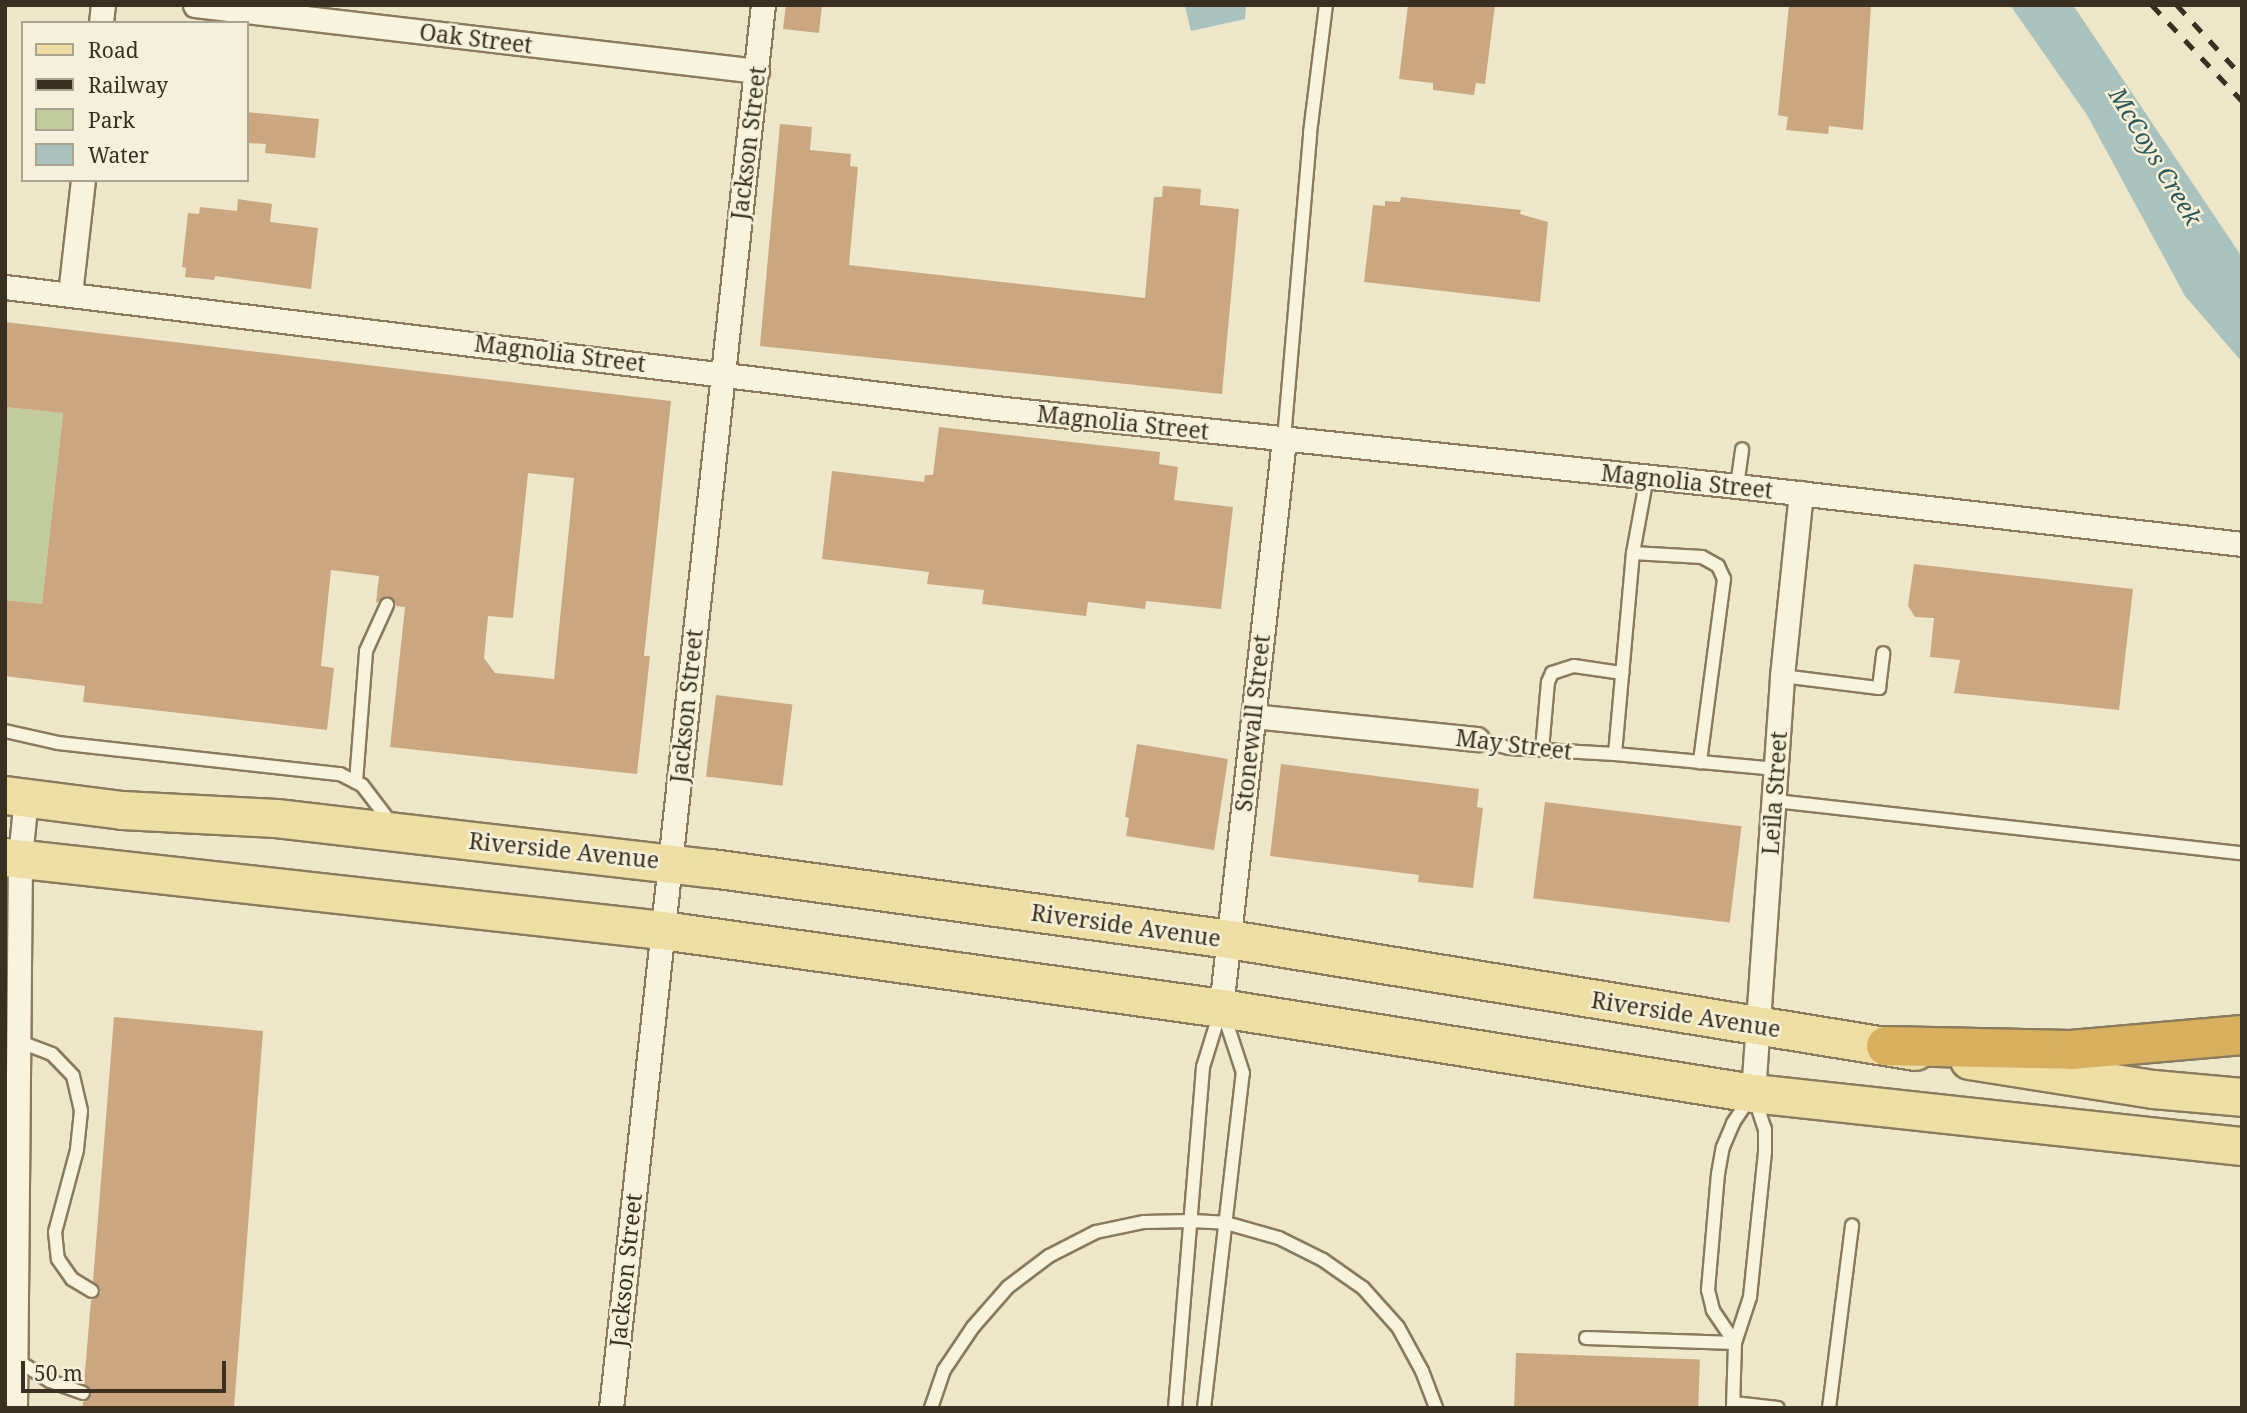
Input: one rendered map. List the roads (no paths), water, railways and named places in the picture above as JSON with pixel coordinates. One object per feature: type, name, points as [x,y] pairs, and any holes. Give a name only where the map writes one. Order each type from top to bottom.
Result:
[{"type":"highway","points":[[1886,1046],[2071,1050],[2242,1035]]},
{"type":"main road","name":"Riverside Avenue","points":[[16,796],[122,810],[276,818],[670,862],[1229,939],[2097,1082],[2242,1097]]},
{"type":"main road","points":[[12,858],[662,930],[1221,1008],[1753,1093],[2242,1146]]},
{"type":"street","name":"Oak Street","points":[[195,5],[757,71]]},
{"type":"street","name":"Jackson Street","points":[[611,1408],[763,5]]},
{"type":"street","points":[[70,295],[83,182]]},
{"type":"street","name":"Magnolia Street","points":[[5,288],[995,408],[1737,486],[2242,544]]},
{"type":"street","name":"Stonewall Street","points":[[1221,1008],[1284,439]]},
{"type":"street","name":"Leila Street","points":[[1753,1093],[1782,676],[1801,493]]},
{"type":"street","name":"May Street","points":[[1253,716],[1477,739]]},
{"type":"street","points":[[15,1408],[11,1100],[18,1041],[12,858],[16,796]]},
{"type":"lane","points":[[1284,439],[1310,133],[1326,5]]},
{"type":"lane","points":[[1737,486],[1742,449]]},
{"type":"lane","points":[[1615,754],[1633,553],[1647,477]]},
{"type":"lane","points":[[1633,553],[1702,557],[1717,566],[1724,579],[1700,762]]},
{"type":"lane","points":[[356,782],[366,651],[387,605]]},
{"type":"lane","points":[[1782,676],[1879,688],[1883,653]]},
{"type":"lane","points":[[1542,750],[1548,682],[1552,673],[1574,666],[1622,673]]},
{"type":"lane","points":[[5,731],[58,743],[340,774],[362,785],[397,832]]},
{"type":"lane","name":"May Street","points":[[1477,739],[1509,748],[1615,754],[1776,769]]},
{"type":"lane","points":[[1775,801],[2242,853]]},
{"type":"lane","points":[[1175,1408],[1203,1067],[1221,1008]]},
{"type":"lane","points":[[1205,1408],[1243,1073],[1221,1008]]},
{"type":"lane","points":[[18,1041],[52,1054],[73,1076],[81,1111],[77,1150],[55,1232],[58,1259],[72,1279],[84,1290],[92,1292]]},
{"type":"lane","points":[[1735,1343],[1713,1310],[1708,1290],[1718,1174],[1723,1147],[1733,1123],[1753,1093]]},
{"type":"lane","points":[[1753,1093],[1765,1129],[1765,1152],[1750,1297],[1735,1343],[1733,1405],[1779,1408]]},
{"type":"lane","points":[[930,1408],[944,1370],[973,1327],[1008,1287],[1049,1256],[1096,1232],[1144,1222],[1191,1221],[1226,1223],[1279,1238],[1323,1260],[1363,1288],[1398,1327],[1422,1371],[1436,1408]]},
{"type":"lane","points":[[1829,1408],[1852,1225]]},
{"type":"lane","points":[[1586,1338],[1735,1343]]},
{"type":"lane","points":[[15,1359],[50,1381],[83,1392]]},
{"type":"water","points":[[1246,5],[1245,19],[1191,31],[1185,6]]},
{"type":"water","name":"McCoys Creek","points":[[2010,5],[2073,5],[2242,257],[2242,362],[2185,296],[2087,115]]},
{"type":"railway","points":[[2152,5],[2242,101]]},
{"type":"railway","points":[[2177,5],[2242,76]]}]
